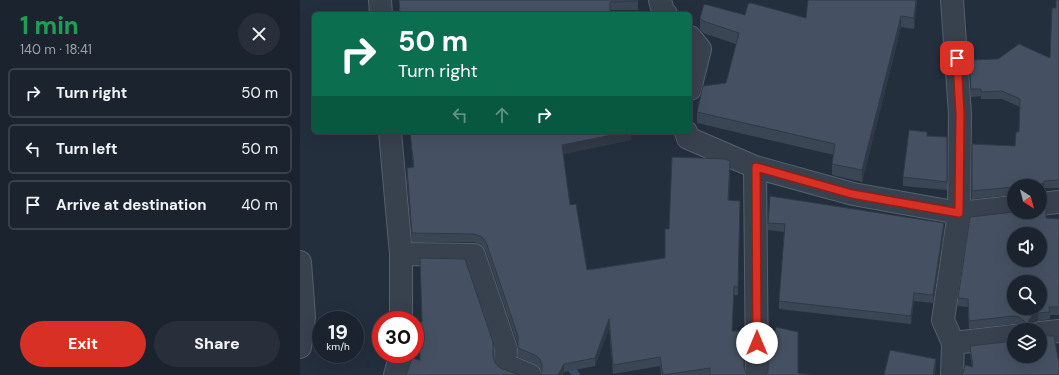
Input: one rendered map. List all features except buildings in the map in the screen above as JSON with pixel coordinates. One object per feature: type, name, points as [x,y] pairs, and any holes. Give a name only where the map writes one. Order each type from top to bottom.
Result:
[{"type":"street","points":[[380,0],[381,12]]},
{"type":"street","points":[[660,0],[664,12]]},
{"type":"street","points":[[952,0],[960,114],[959,213],[943,320],[953,343],[952,375]]},
{"type":"street","points":[[692,39],[700,49],[692,81]]},
{"type":"street","points":[[390,134],[401,254],[401,311]]},
{"type":"street","points":[[687,134],[688,138],[756,167],[852,194],[959,213],[1007,208]]},
{"type":"street","points":[[756,167],[757,375]]},
{"type":"street","points":[[1047,203],[1059,202]]},
{"type":"street","points":[[401,254],[474,256],[506,349],[503,370],[530,375]]},
{"type":"street","points":[[300,262],[304,317],[300,347]]},
{"type":"street","points":[[1047,332],[1059,331]]},
{"type":"street","points":[[953,343],[1007,337]]},
{"type":"street","points":[[395,375],[398,363]]},
{"type":"waterway","points":[[568,363],[576,375]]},
{"type":"route","points":[[757,343],[756,167],[852,194],[959,213],[960,114],[957,58]]}]
